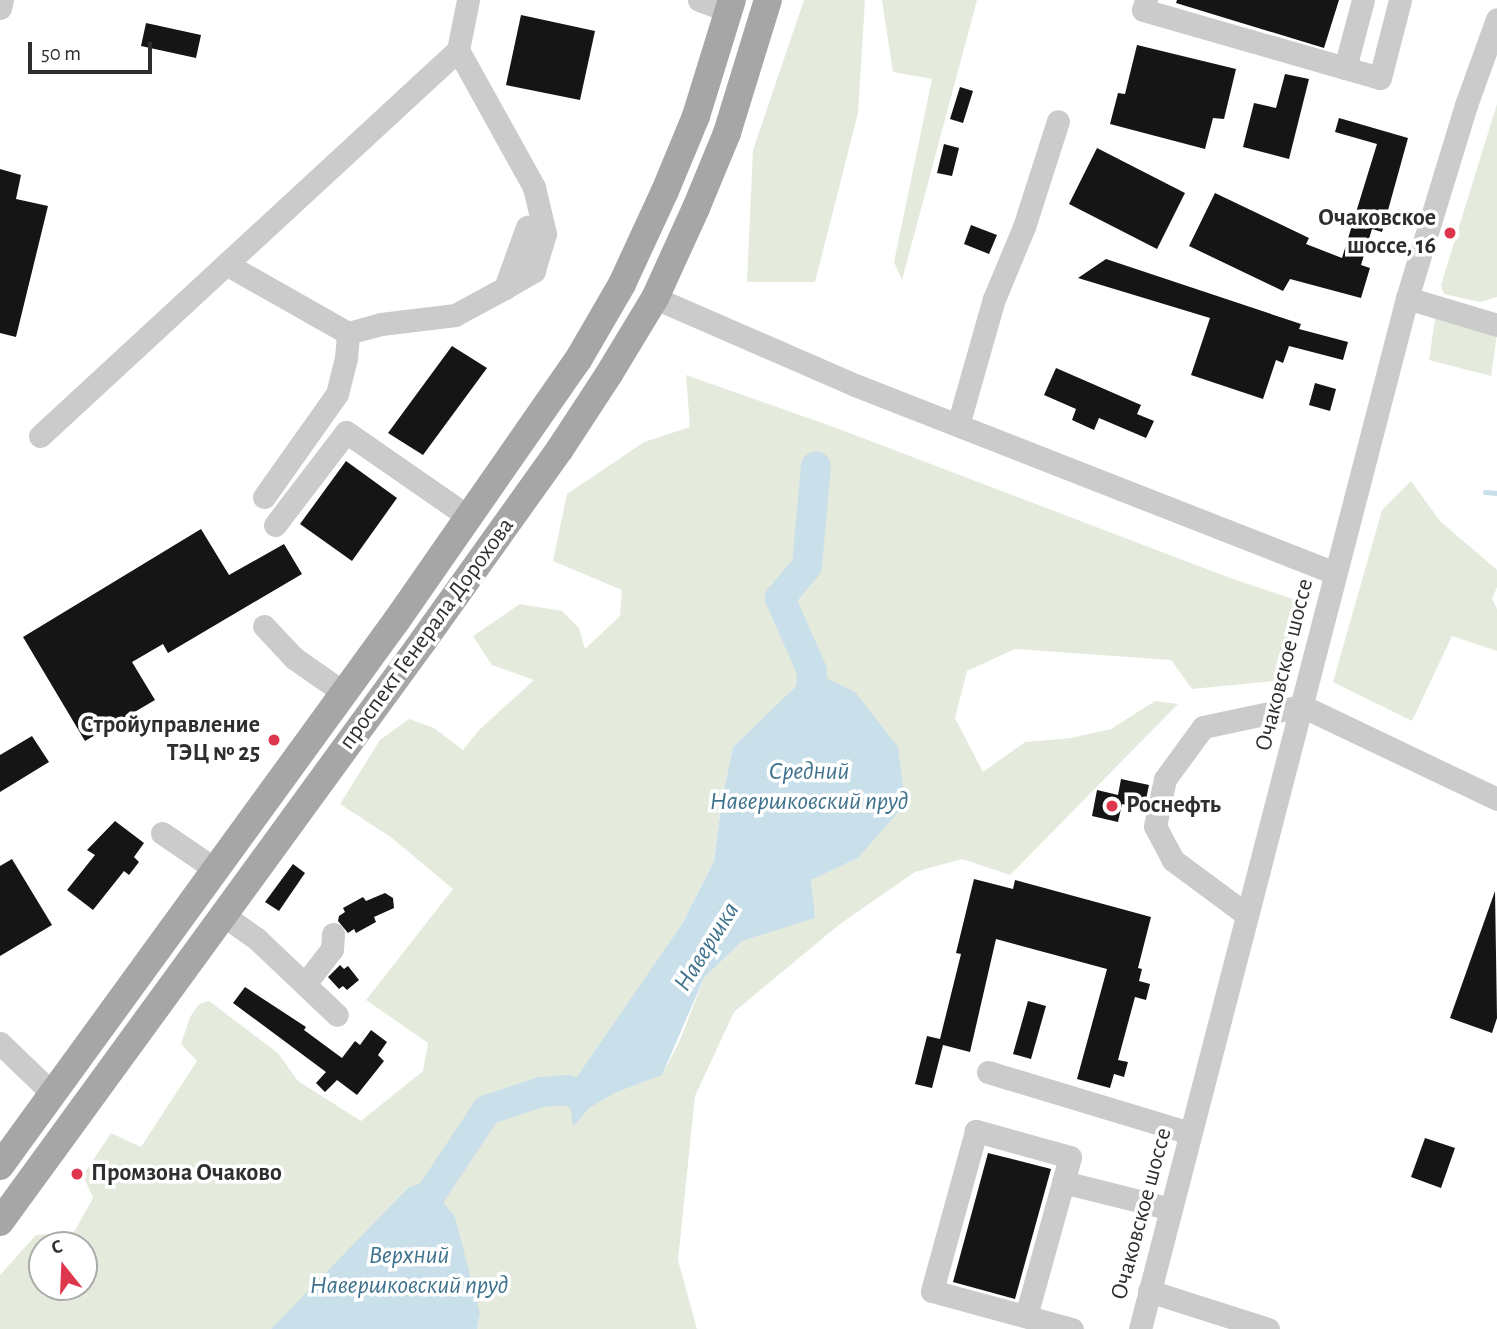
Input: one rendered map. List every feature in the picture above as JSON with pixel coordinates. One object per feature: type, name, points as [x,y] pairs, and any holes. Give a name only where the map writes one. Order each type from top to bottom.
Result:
[{"type":"main road","name":"проспект Генерала Дорохова","points":[[0,1222],[560,449],[655,298],[727,133],[768,0]]},
{"type":"main road","name":"проспект Генерала Дорохова","points":[[0,1166],[470,518],[578,360],[622,284],[696,116],[730,5]]},
{"type":"street","points":[[0,8],[2,0]]},
{"type":"street","points":[[40,436],[458,50],[468,0]]},
{"type":"street","points":[[699,0],[730,5]]},
{"type":"street","points":[[1146,0],[1143,10],[1380,78],[1399,0]]},
{"type":"street","points":[[1345,68],[1363,0]]},
{"type":"street","name":"Очаковское шоссе","points":[[1140,1329],[1406,298],[1466,105],[1497,19]]},
{"type":"street","points":[[226,264],[348,333],[381,324],[455,315],[534,271],[545,234],[534,187],[458,50]]},
{"type":"street","points":[[958,425],[994,299],[1024,227],[1058,121]]},
{"type":"street","points":[[505,288],[527,227]]},
{"type":"street","points":[[655,298],[958,425],[1335,573]]},
{"type":"street","points":[[1406,298],[1497,325]]},
{"type":"street","points":[[1472,317],[1497,310]]},
{"type":"street","points":[[264,497],[337,394],[346,358],[348,333]]},
{"type":"street","points":[[275,525],[346,432],[470,518]]},
{"type":"street","points":[[264,626],[294,659],[344,693]]},
{"type":"street","points":[[1247,915],[1173,860],[1155,826],[1165,779],[1203,727],[1302,706],[1497,799]]},
{"type":"street","points":[[162,833],[215,870]]},
{"type":"street","points":[[223,915],[257,939],[337,1015]]},
{"type":"street","points":[[305,984],[332,949],[333,934]]},
{"type":"street","points":[[0,1043],[52,1093]]},
{"type":"street","points":[[988,1072],[1190,1133]]},
{"type":"street","points":[[1026,1316],[1070,1157],[976,1131],[932,1291],[1072,1329]]},
{"type":"street","points":[[1063,1182],[1171,1209]]},
{"type":"street","points":[[1149,1291],[1268,1329]]},
{"type":"green space","points":[[804,0],[865,0],[858,113],[815,282],[747,282],[753,150]]},
{"type":"green space","points":[[882,0],[977,0],[902,280],[894,262],[932,79],[893,72]]},
{"type":"green space","points":[[1497,104],[1497,297],[1480,302],[1444,294],[1441,285]]},
{"type":"green space","points":[[1435,319],[1497,334],[1491,376],[1429,360]]},
{"type":"green space","points":[[686,375],[839,429],[1230,578],[1305,603],[1303,624],[1284,680],[1192,689],[1171,660],[1015,649],[967,671],[955,718],[983,772],[1025,742],[1071,738],[1111,729],[1155,701],[1178,704],[1010,875],[962,859],[915,872],[840,924],[734,1012],[695,1096],[678,1260],[697,1329],[477,1329],[480,1313],[290,1312],[271,1329],[0,1329],[0,1275],[28,1244],[28,1301],[98,1301],[98,1231],[75,1231],[93,1198],[83,1175],[111,1133],[141,1147],[197,1061],[181,1044],[190,1017],[199,1004],[209,1001],[278,1053],[298,1081],[361,1121],[423,1071],[428,1043],[366,1000],[453,889],[392,838],[340,804],[380,740],[409,719],[434,728],[463,750],[479,730],[534,680],[492,665],[473,636],[520,604],[562,611],[579,628],[585,649],[620,616],[622,590],[553,561],[567,494],[644,442],[690,427]],"holes":[[[812,672],[858,858],[811,880],[814,918],[742,941],[704,978],[680,1040],[662,1075],[595,1100],[573,1127],[632,999],[682,924],[714,861],[722,799],[733,747]]]},
{"type":"green space","points":[[1411,481],[1440,521],[1497,570],[1497,587],[1492,599],[1497,609],[1497,651],[1452,636],[1412,721],[1333,682],[1382,510]]},
{"type":"water","name":"Средний Навершковский пруд","points":[[812,671],[855,692],[898,747],[905,804],[858,858],[811,880],[815,918],[742,941],[704,978],[662,1075],[596,1100],[573,1127],[568,1090],[682,924],[714,861],[722,799],[733,747]]},
{"type":"water","name":"Верхний Навершковский пруд","points":[[427,1182],[455,1217],[480,1313],[477,1329],[271,1329],[409,1187]]},
{"type":"building","points":[[1177,0],[1339,0],[1324,48],[1176,3]]},
{"type":"building","points":[[521,15],[595,31],[580,100],[506,85]]},
{"type":"building","points":[[146,23],[201,35],[196,58],[141,46]]},
{"type":"building","points":[[1137,45],[1236,69],[1224,119],[1213,118],[1205,149],[1110,124],[1118,93],[1125,94]]},
{"type":"building","points":[[1285,74],[1309,79],[1289,159],[1243,147],[1254,103],[1276,108]]},
{"type":"building","points":[[960,87],[973,91],[963,123],[950,119]]},
{"type":"building","points":[[1339,118],[1408,138],[1382,232],[1372,229],[1361,265],[1370,268],[1361,298],[1290,279],[1283,291],[1189,246],[1215,193],[1309,238],[1306,244],[1342,258],[1377,144],[1335,132]]},
{"type":"building","points":[[944,144],[959,148],[952,176],[937,173]]},
{"type":"building","points":[[1097,148],[1185,193],[1157,249],[1069,204]]},
{"type":"building","points":[[0,169],[21,175],[16,199],[48,206],[16,337],[0,333]]},
{"type":"building","points":[[971,225],[997,235],[989,254],[964,244]]},
{"type":"building","points":[[1106,259],[1301,324],[1299,329],[1348,342],[1343,360],[1289,346],[1283,363],[1276,360],[1263,399],[1191,375],[1210,318],[1078,278]]},
{"type":"building","points":[[452,346],[487,368],[423,455],[388,433]]},
{"type":"building","points":[[1056,368],[1141,405],[1137,414],[1154,421],[1146,438],[1099,418],[1094,430],[1072,420],[1076,409],[1044,395]]},
{"type":"building","points":[[1315,383],[1336,389],[1330,411],[1309,405]]},
{"type":"building","points":[[346,461],[397,498],[352,561],[300,524]]},
{"type":"building","points":[[201,529],[229,575],[284,544],[302,574],[168,653],[163,644],[132,662],[155,700],[85,741],[23,637]]},
{"type":"building","points":[[32,736],[49,762],[0,792],[0,755]]},
{"type":"building","points":[[1121,779],[1149,785],[1144,809],[1122,804],[1118,822],[1092,816],[1097,790],[1118,795]]},
{"type":"building","points":[[115,821],[144,843],[134,857],[139,862],[129,875],[124,871],[93,910],[67,890],[95,855],[87,850]]},
{"type":"building","points":[[12,859],[52,925],[0,956],[0,866]]},
{"type":"building","points":[[293,864],[305,873],[279,911],[265,902]]},
{"type":"building","points":[[974,879],[1013,889],[1015,880],[1151,917],[1138,968],[1142,969],[1139,981],[1150,984],[1146,1000],[1135,997],[1118,1060],[1128,1062],[1124,1077],[1114,1074],[1110,1088],[1077,1079],[1107,969],[996,939],[970,1052],[943,1045],[932,1088],[915,1084],[927,1036],[940,1039],[961,954],[956,953]]},
{"type":"building","points":[[1495,891],[1497,1018],[1492,1033],[1450,1018]]},
{"type":"building","points":[[385,893],[393,898],[394,908],[374,917],[376,922],[356,933],[354,929],[348,933],[338,921],[339,916],[345,912],[343,908],[363,897],[366,901]]},
{"type":"building","points":[[340,965],[344,969],[348,966],[359,980],[347,990],[343,986],[339,989],[328,977]]},
{"type":"building","points":[[245,987],[306,1027],[304,1030],[342,1058],[355,1041],[360,1045],[371,1030],[387,1042],[378,1055],[384,1061],[357,1095],[337,1080],[325,1092],[316,1083],[326,1072],[233,1003]]},
{"type":"building","points":[[1028,1001],[1046,1006],[1031,1059],[1013,1054]]},
{"type":"building","points":[[1425,1138],[1455,1148],[1441,1188],[1411,1177]]},
{"type":"building","points":[[988,1153],[1051,1169],[1015,1299],[953,1282]]},
{"type":"waterway","name":"Навершка","points":[[810,711],[812,671],[780,598],[807,566],[816,466]]},
{"type":"waterway","points":[[1485,492],[1497,493]]},
{"type":"waterway","name":"Навершка","points":[[411,1224],[487,1110],[541,1092],[568,1090],[580,1096],[603,1082]]},
{"type":"place","name":"Очаковское шоссе, 16","points":[[1450,233]]},
{"type":"place","name":"Стройуправление ТЭЦ № 25","points":[[274,740]]},
{"type":"place","name":"Роснефть","points":[[1112,806]]},
{"type":"place","name":"Промзона Очаково","points":[[77,1174]]}]
